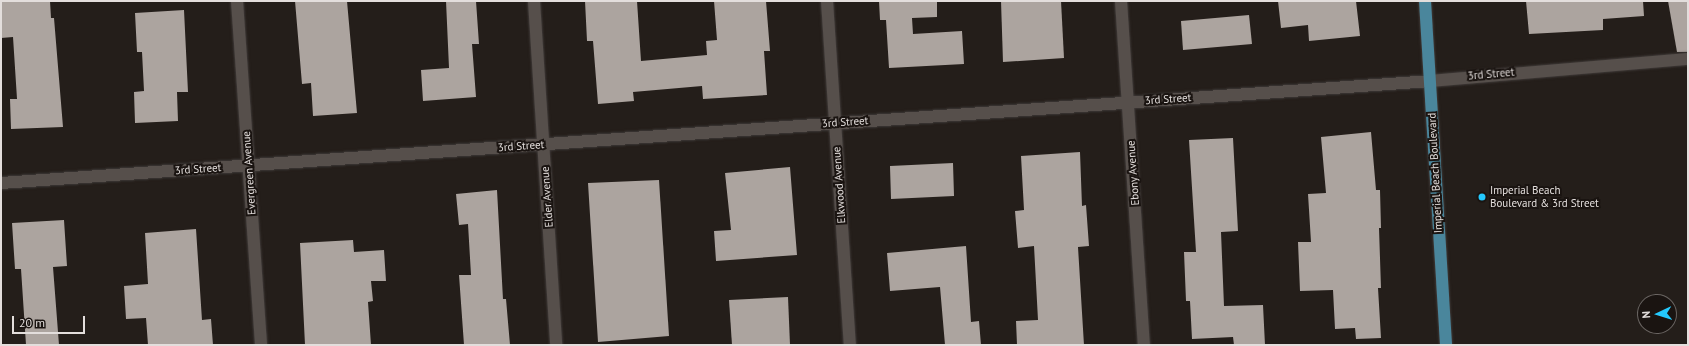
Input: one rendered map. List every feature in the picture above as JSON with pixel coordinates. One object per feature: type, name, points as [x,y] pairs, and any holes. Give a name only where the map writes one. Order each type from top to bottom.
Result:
[{"type":"main road","name":"Imperial Beach Boulevard","points":[[1425,1],[1446,345]]},
{"type":"street","name":"Evergreen Avenue","points":[[237,1],[261,345]]},
{"type":"street","name":"Elder Avenue","points":[[534,1],[556,345]]},
{"type":"street","name":"Elkwood Avenue","points":[[827,1],[850,345]]},
{"type":"street","name":"Ebony Avenue","points":[[1122,1],[1144,345]]},
{"type":"street","name":"3rd Street","points":[[1,183],[1430,80],[1688,59]]},
{"type":"building","points":[[1,1],[50,1],[51,18],[54,18],[63,127],[11,129],[10,99],[17,99],[13,37],[1,38]]},
{"type":"building","points":[[295,1],[347,1],[357,113],[313,116],[311,83],[302,84]]},
{"type":"building","points":[[446,1],[476,1],[479,44],[472,44],[476,97],[423,101],[421,70],[449,68]]},
{"type":"building","points":[[585,1],[637,1],[641,61],[707,55],[706,41],[717,40],[714,1],[766,1],[770,51],[764,51],[767,95],[703,99],[702,86],[633,92],[634,101],[598,104],[593,41],[587,41]]},
{"type":"building","points":[[879,1],[937,1],[937,17],[912,18],[913,34],[962,31],[964,64],[889,68],[886,20],[880,20]]},
{"type":"building","points":[[1001,1],[1061,1],[1064,58],[1003,62]]},
{"type":"building","points":[[1278,1],[1356,1],[1360,36],[1309,41],[1308,25],[1281,28]]},
{"type":"building","points":[[1526,1],[1643,1],[1644,16],[1603,19],[1603,30],[1529,34]]},
{"type":"building","points":[[1668,1],[1688,1],[1688,52],[1677,52]]},
{"type":"building","points":[[184,10],[188,92],[177,92],[178,121],[135,123],[134,92],[144,91],[142,52],[137,52],[135,13]]},
{"type":"building","points":[[1249,15],[1252,44],[1183,50],[1181,21]]},
{"type":"building","points":[[1371,132],[1376,190],[1380,190],[1381,228],[1379,228],[1381,288],[1378,288],[1381,338],[1356,339],[1355,328],[1335,329],[1333,290],[1300,291],[1298,242],[1311,242],[1308,194],[1326,193],[1321,137]]},
{"type":"building","points":[[1233,138],[1238,231],[1221,232],[1224,306],[1263,305],[1265,345],[1234,345],[1233,337],[1192,339],[1190,301],[1186,301],[1184,252],[1196,252],[1189,140]]},
{"type":"building","points":[[1080,152],[1082,206],[1086,205],[1089,246],[1078,247],[1084,345],[1017,345],[1016,321],[1038,320],[1034,246],[1018,248],[1015,211],[1024,210],[1021,156]]},
{"type":"building","points":[[953,163],[954,196],[891,199],[890,166]]},
{"type":"building","points":[[790,167],[797,255],[716,261],[714,231],[731,230],[725,173]]},
{"type":"building","points":[[659,180],[669,336],[598,342],[588,183]]},
{"type":"building","points":[[497,190],[503,299],[506,299],[510,345],[464,345],[459,275],[471,275],[468,224],[459,225],[456,194]]},
{"type":"building","points":[[64,220],[67,266],[53,267],[59,345],[26,345],[21,269],[15,269],[12,223]]},
{"type":"building","points":[[196,229],[202,320],[211,319],[213,345],[148,345],[146,318],[126,319],[124,286],[148,284],[145,233]]},
{"type":"building","points":[[353,240],[354,252],[384,250],[386,281],[371,281],[373,301],[368,302],[371,345],[305,345],[300,243]]},
{"type":"building","points":[[966,246],[971,322],[979,321],[981,345],[945,345],[940,287],[890,291],[887,253]]},
{"type":"building","points":[[788,297],[790,345],[732,345],[729,300]]},
{"type":"place","name":"Imperial Beach Boulevard & 3rd Street","points":[[1482,197]]}]
